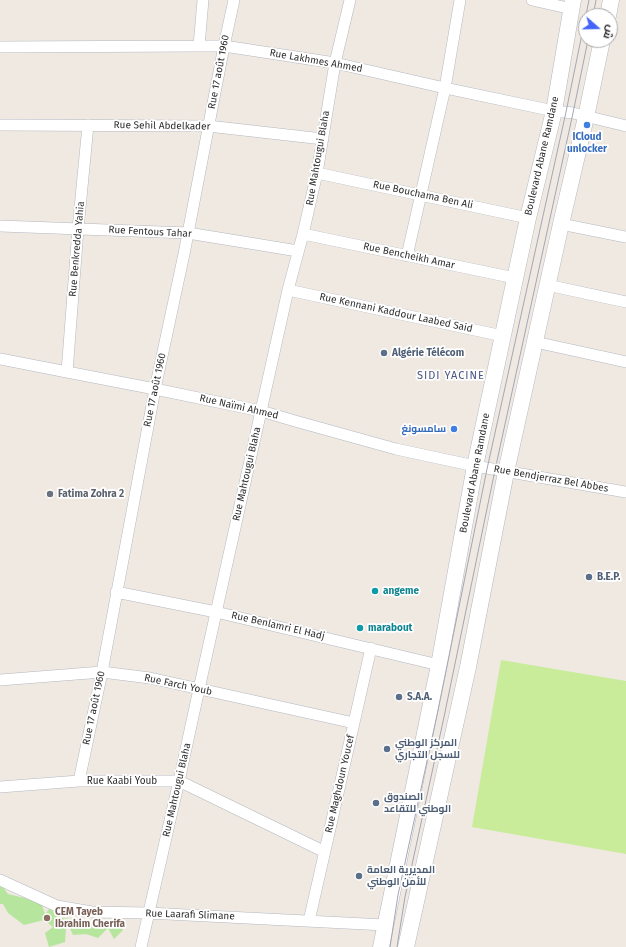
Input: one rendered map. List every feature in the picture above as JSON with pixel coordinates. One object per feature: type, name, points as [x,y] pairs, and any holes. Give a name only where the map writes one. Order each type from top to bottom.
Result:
[{"type":"main road","name":"Boulevard Abane Ramdane","points":[[381,947],[439,665],[475,466],[528,218],[554,111],[573,5]]},
{"type":"main road","points":[[406,947],[468,667],[506,472],[600,48]]},
{"type":"street","points":[[199,46],[203,0]]},
{"type":"street","name":"Rue 17 août 1960","points":[[79,781],[102,672],[155,388],[188,233],[234,0]]},
{"type":"street","name":"Rue Mahtougui Blaha","points":[[141,947],[288,290],[317,173],[335,63],[350,0]]},
{"type":"street","points":[[408,256],[445,88],[460,0]]},
{"type":"street","points":[[532,0],[573,5]]},
{"type":"street","name":"Rue Lakhmes Ahmed","points":[[0,46],[224,46],[335,63],[626,126]]},
{"type":"street","name":"Rue Sehil Abdelkader","points":[[0,125],[208,126],[322,139]]},
{"type":"street","name":"Rue Benkredda Yahia","points":[[67,372],[88,125]]},
{"type":"street","name":"Rue Bouchama Ben Ali","points":[[317,173],[528,218]]},
{"type":"street","points":[[561,224],[626,237]]},
{"type":"street","name":"Rue Fentous Tahar","points":[[0,226],[188,233],[298,251]]},
{"type":"street","name":"Rue Bencheikh Amar","points":[[303,234],[515,278]]},
{"type":"street","points":[[547,285],[626,302]]},
{"type":"street","name":"Rue Kennani Kaddour Laabed Said","points":[[288,290],[503,336]]},
{"type":"street","points":[[535,342],[626,362]]},
{"type":"street","name":"Rue Naïmi Ahmed","points":[[0,359],[155,388],[261,411],[396,449],[475,466]]},
{"type":"street","name":"Rue Bendjerraz Bel Abbes","points":[[475,466],[626,492]]},
{"type":"street","name":"Rue Benlamri El Hadj","points":[[116,592],[216,612],[439,665]]},
{"type":"street","name":"Rue Maghdoun Youcef","points":[[309,921],[371,648]]},
{"type":"street","name":"Rue Farch Youb","points":[[0,680],[102,672],[150,678],[354,723]]},
{"type":"street","name":"Rue Kaabi Youb","points":[[0,787],[79,781],[179,781],[325,852]]},
{"type":"street","name":"Rue Laarafi Slimane","points":[[0,880],[56,906],[92,912],[148,913],[385,925]]},
{"type":"green space","points":[[501,660],[626,681],[626,854],[472,827]]},
{"type":"green space","points":[[0,883],[8,894],[41,902],[45,914],[50,908],[61,918],[80,919],[86,924],[97,921],[106,924],[118,921],[123,930],[114,939],[108,928],[98,938],[86,934],[73,935],[70,928],[66,928],[65,942],[49,947],[45,933],[53,927],[44,920],[24,925],[8,913],[3,904],[0,904]]},
{"type":"tram line","points":[[390,947],[398,895],[437,715],[487,469],[566,112],[589,0]]},
{"type":"tram line","points":[[594,8],[596,0]]},
{"type":"tram line","points":[[397,947],[405,897],[586,48]]},
{"type":"place","name":"ICloud unlocker","points":[[587,125]]},
{"type":"place","name":"Algérie Télécom","points":[[384,353]]},
{"type":"place","name":"سامسونغ","points":[[454,429]]},
{"type":"place","name":"Fatima Zohra 2","points":[[50,494]]},
{"type":"place","name":"B.E.P.","points":[[589,577]]},
{"type":"place","name":"angeme","points":[[375,591]]},
{"type":"place","name":"marabout","points":[[360,628]]},
{"type":"place","name":"S.A.A.","points":[[399,697]]},
{"type":"place","name":"المركز الوطني للسجل التجاري","points":[[387,749]]},
{"type":"place","name":"الصندوق الوطني للتقاعد","points":[[376,803]]},
{"type":"place","name":"المديرية العامة للأمن الوطني","points":[[359,876]]},
{"type":"place","name":"CEM Tayeb Ibrahim Cherifa","points":[[47,918]]},
{"type":"district","name":"SIDI YACINE","points":[[451,376]]}]
